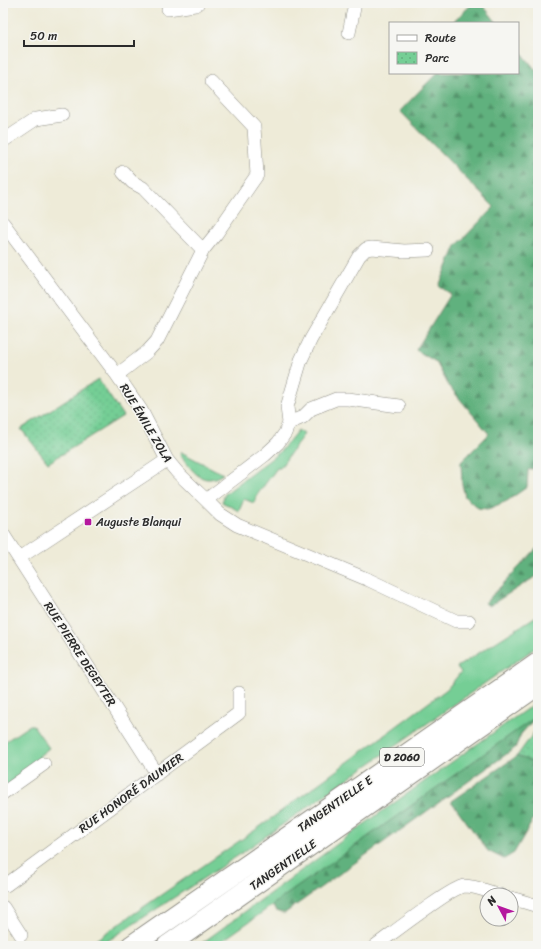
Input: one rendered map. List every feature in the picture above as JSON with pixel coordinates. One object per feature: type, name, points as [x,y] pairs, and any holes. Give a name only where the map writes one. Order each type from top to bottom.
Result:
[{"type":"main road","name":"TANGENTIELLE E","points":[[131,946],[538,663]]},
{"type":"main road","name":"TANGENTIELLE","points":[[167,946],[538,685]]},
{"type":"main road","points":[[177,946],[278,868]]},
{"type":"street","points":[[168,10],[195,5],[198,3]]},
{"type":"street","points":[[349,33],[355,3]]},
{"type":"street","points":[[117,375],[147,352],[157,341],[203,250],[216,234],[257,175],[254,127],[211,81]]},
{"type":"street","points":[[3,141],[36,119],[62,116]]},
{"type":"street","points":[[123,172],[132,182],[143,188],[203,250]]},
{"type":"street","name":"RUE ÉMILE ZOLA","points":[[3,223],[117,375],[141,410],[167,460],[177,472],[220,514],[237,524],[369,580],[456,621],[469,621]]},
{"type":"street","points":[[206,500],[265,455],[285,434],[289,423],[287,407],[301,360],[311,339],[359,256],[366,249],[372,248],[404,251],[428,250]]},
{"type":"street","points":[[289,423],[303,417],[311,409],[336,400],[348,399],[399,406]]},
{"type":"street","points":[[19,558],[167,460]]},
{"type":"street","name":"RUE PIERRE DEGEYTER","points":[[3,534],[157,774]]},
{"type":"street","name":"RUE HONORÉ DAUMIER","points":[[4,886],[239,713],[240,693]]},
{"type":"street","points":[[3,793],[44,764]]},
{"type":"street","points":[[375,946],[443,897],[463,886],[479,889]]},
{"type":"street","points":[[519,900],[538,906]]},
{"type":"street","points":[[3,907],[20,935]]},
{"type":"green space","points":[[473,3],[481,3],[496,22],[453,22]]},
{"type":"green space","points":[[519,49],[538,73],[538,467],[528,470],[527,487],[507,501],[488,509],[478,508],[465,497],[462,484],[461,462],[489,434],[449,386],[436,362],[416,350],[451,294],[439,286],[456,246],[494,207],[400,111],[436,74],[519,74]]},
{"type":"green space","points":[[98,379],[123,416],[48,463],[21,429]]},
{"type":"green space","points":[[298,430],[304,434],[280,468],[277,468],[257,495],[254,503],[244,499],[239,511],[222,502],[225,494],[280,452]]},
{"type":"green space","points":[[181,452],[223,474],[215,478],[203,478],[189,466],[180,455]]},
{"type":"green space","points":[[538,547],[538,575],[489,606],[485,603]]},
{"type":"green space","points":[[538,615],[538,646],[239,855],[100,946],[87,946],[261,826],[447,689],[461,672],[457,667]]},
{"type":"green space","points":[[538,701],[538,716],[215,946],[198,946],[377,815]]},
{"type":"green space","points":[[537,716],[521,734],[515,748],[285,913],[274,909],[272,905]]},
{"type":"green space","points":[[30,725],[33,725],[49,748],[39,756],[42,762],[3,789],[3,743]]},
{"type":"green space","points":[[538,727],[538,764],[517,756]]},
{"type":"green space","points":[[517,756],[538,764],[538,811],[514,853],[504,859],[488,851],[451,801]]},
{"type":"place","name":"Auguste Blanqui","points":[[88,522]]}]
